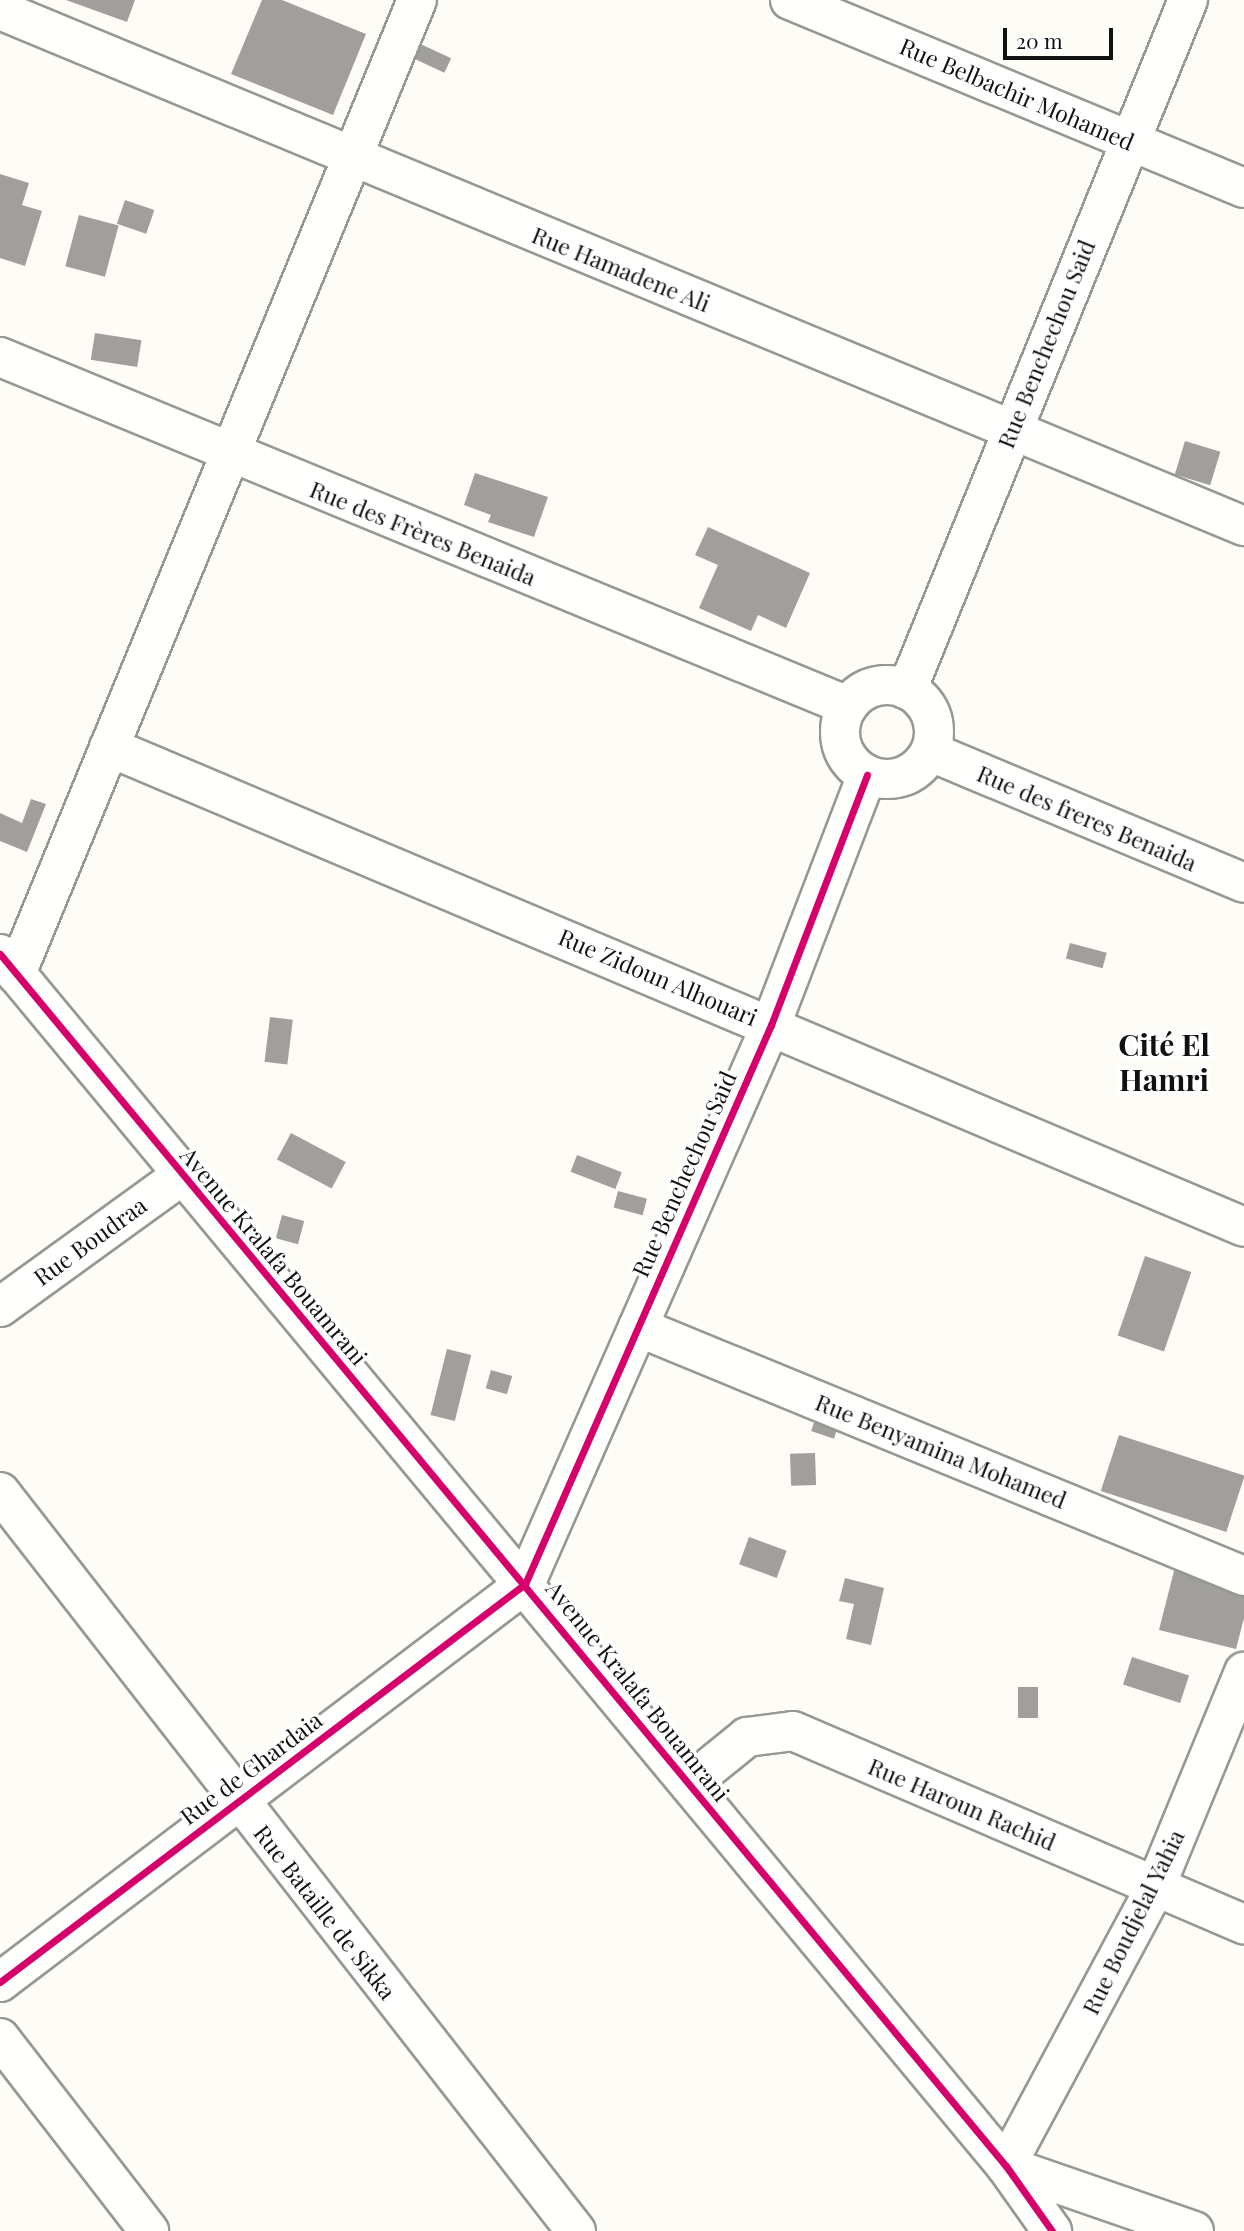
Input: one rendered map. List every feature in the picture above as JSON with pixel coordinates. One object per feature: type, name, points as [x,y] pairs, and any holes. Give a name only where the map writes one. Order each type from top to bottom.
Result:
[{"type":"street","points":[[8,964],[109,747],[417,0]]},
{"type":"street","name":"Rue Belbachir Mohamed","points":[[790,0],[1244,188]]},
{"type":"street","name":"Rue Benchechou Said","points":[[907,690],[1128,141],[1188,0]]},
{"type":"street","name":"Rue Hamadene Ali","points":[[0,10],[352,159],[1244,526]]},
{"type":"street","name":"Rue des Frères Benaida","points":[[0,357],[230,454],[848,706]]},
{"type":"street","points":[[880,686],[907,690],[929,709],[934,733],[930,752],[916,770],[902,777],[867,775],[843,749],[840,727],[848,706],[863,692],[880,686]]},
{"type":"street","name":"Rue Zidoun Alhouari","points":[[109,747],[1244,1227]]},
{"type":"street","name":"Rue des freres Benaida","points":[[930,752],[1244,883]]},
{"type":"street","name":"Rue Benchechou Said","points":[[525,1584],[771,1025],[867,775]]},
{"type":"street","name":"Avenue Kralafa Bouamrani","points":[[8,964],[181,1176],[525,1584],[1006,2166],[1052,2231]]},
{"type":"street","name":"Rue Boudraa","points":[[0,1307],[181,1176]]},
{"type":"street","name":"Rue Benyamina Mohamed","points":[[639,1326],[1244,1576]]},
{"type":"street","name":"Rue Bataille de Sikka","points":[[0,1492],[238,1801],[576,2231]]},
{"type":"street","name":"Rue de Ghardaia","points":[[0,1982],[525,1584]]},
{"type":"street","name":"Rue Boudjelal Yahia","points":[[1006,2166],[1155,1888],[1244,1672]]},
{"type":"street","name":"Rue Haroun Rachid","points":[[689,1784],[747,1737],[793,1731],[1244,1924]]},
{"type":"street","points":[[0,2038],[149,2231]]},
{"type":"street","points":[[1006,2166],[1194,2231]]},
{"type":"building","points":[[66,0],[135,0],[127,22]]},
{"type":"building","points":[[262,0],[282,0],[366,34],[333,115],[231,74]]},
{"type":"building","points":[[414,41],[451,58],[444,73],[407,56]]},
{"type":"building","points":[[0,174],[29,183],[22,205],[42,211],[25,266],[0,258]]},
{"type":"building","points":[[125,200],[154,210],[146,234],[117,224]]},
{"type":"building","points":[[79,215],[119,226],[105,277],[65,266]]},
{"type":"building","points":[[95,333],[141,340],[137,367],[91,360]]},
{"type":"building","points":[[1185,441],[1220,452],[1210,485],[1175,474]]},
{"type":"building","points":[[475,473],[548,497],[534,537],[488,522],[491,515],[464,505]]},
{"type":"building","points":[[708,527],[810,573],[786,628],[758,615],[751,631],[699,608],[718,565],[695,555]]},
{"type":"building","points":[[31,799],[46,804],[27,852],[0,841],[0,813],[22,823]]},
{"type":"building","points":[[1070,943],[1107,953],[1103,968],[1066,958]]},
{"type":"building","points":[[270,1017],[293,1020],[287,1064],[265,1062]]},
{"type":"building","points":[[291,1133],[346,1162],[332,1189],[277,1159]]},
{"type":"building","points":[[577,1155],[622,1172],[615,1189],[571,1172]]},
{"type":"building","points":[[618,1191],[647,1199],[643,1215],[614,1207]]},
{"type":"building","points":[[282,1215],[304,1221],[298,1244],[276,1238]]},
{"type":"building","points":[[1145,1256],[1191,1272],[1164,1351],[1118,1335]]},
{"type":"building","points":[[447,1349],[471,1355],[455,1421],[431,1415]]},
{"type":"building","points":[[491,1370],[512,1376],[507,1394],[486,1388]]},
{"type":"building","points":[[817,1414],[840,1422],[834,1439],[811,1431]]},
{"type":"building","points":[[1119,1435],[1244,1476],[1226,1532],[1101,1491]]},
{"type":"building","points":[[815,1453],[816,1485],[791,1486],[790,1454]]},
{"type":"building","points":[[749,1537],[787,1551],[777,1578],[739,1564]]},
{"type":"building","points":[[1175,1567],[1244,1584],[1244,1618],[1236,1649],[1159,1630]]},
{"type":"building","points":[[845,1578],[884,1588],[871,1645],[846,1639],[854,1604],[839,1601]]},
{"type":"building","points":[[1132,1657],[1189,1676],[1180,1703],[1123,1685]]},
{"type":"building","points":[[1018,1687],[1038,1687],[1038,1718],[1018,1718]]},
{"type":"cycle path","points":[[0,1982],[525,1584],[771,1025],[867,775]]},
{"type":"cycle path","points":[[0,954],[1006,2166],[1052,2231]]},
{"type":"district","name":"Cité El Hamri","points":[[1164,1061]]}]
